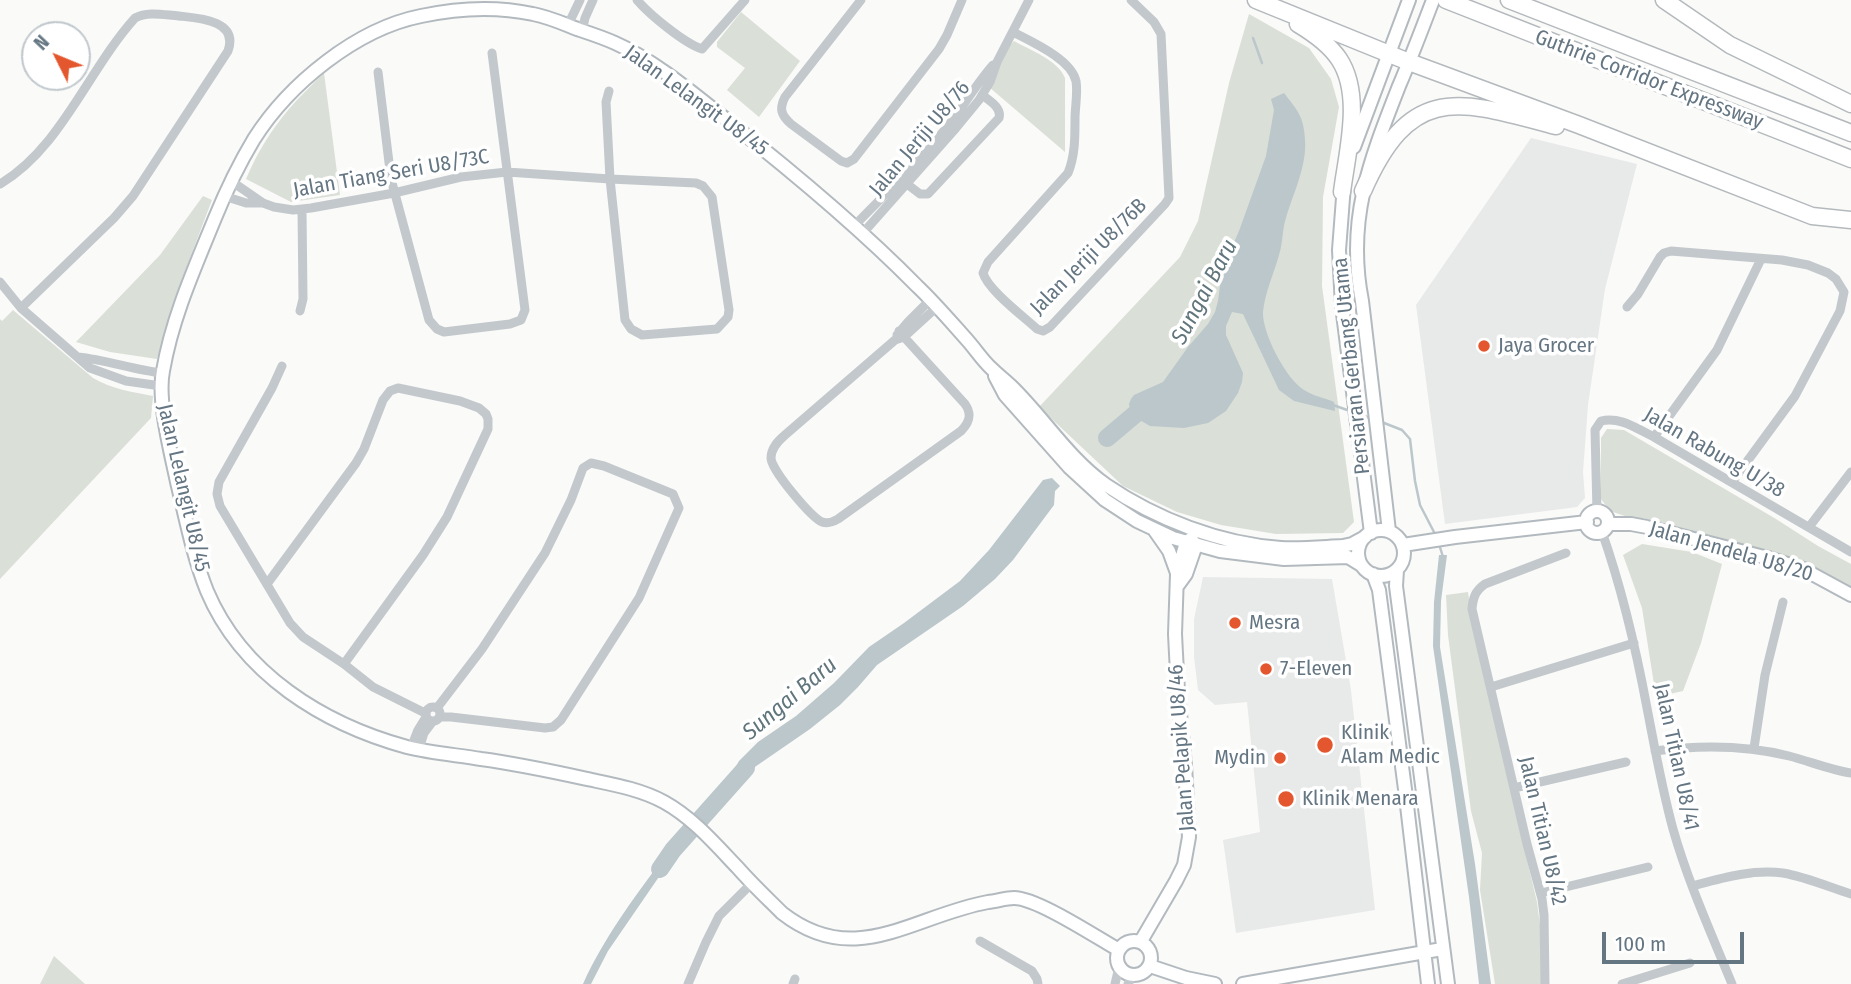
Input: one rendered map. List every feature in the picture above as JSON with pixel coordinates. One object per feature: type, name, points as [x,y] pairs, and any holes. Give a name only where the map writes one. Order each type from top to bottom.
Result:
[{"type":"highway","points":[[1256,0],[1409,62],[1812,216],[1851,220]]},
{"type":"highway","name":"Guthrie Corridor Expressway","points":[[1446,0],[1851,159]]},
{"type":"highway","name":"Guthrie Corridor Expressway","points":[[1508,0],[1851,134]]},
{"type":"highway","points":[[1664,0],[1730,45],[1851,104]]},
{"type":"highway","points":[[1272,7],[1311,32],[1329,48],[1340,60],[1346,74],[1352,106],[1342,192]]},
{"type":"highway","points":[[1363,191],[1395,136],[1423,113],[1438,108],[1473,106],[1561,128],[1579,125]]},
{"type":"street","points":[[568,25],[580,0]]},
{"type":"street","points":[[582,31],[593,0]]},
{"type":"street","points":[[637,0],[684,40],[702,49],[745,0]]},
{"type":"street","points":[[861,0],[791,89],[781,110],[791,124],[847,163],[862,149],[939,49],[962,0]]},
{"type":"street","name":"Jalan Jeriji U8/76","points":[[858,230],[906,184],[982,95],[1029,0]]},
{"type":"street","name":"Jalan Jeriji U8/76B","points":[[1013,32],[1061,59],[1071,71],[1076,85],[1074,145],[1068,173],[988,262],[983,273],[992,288],[1037,329],[1044,331],[1169,198],[1161,34],[1154,22],[1131,0]]},
{"type":"street","name":"Persiaran Gerbang Utama","points":[[1368,535],[1359,429],[1342,306],[1339,227],[1342,192],[1355,141],[1409,0]]},
{"type":"street","name":"Persiaran Gerbang Utama","points":[[1389,531],[1357,266],[1358,224],[1374,150],[1433,0]]},
{"type":"street","name":"Jalan Lelangit U8/45","points":[[1119,950],[1034,902],[1015,898],[972,905],[875,937],[832,938],[819,934],[782,913],[719,847],[666,803],[608,783],[522,765],[415,749],[356,729],[304,703],[274,681],[230,633],[219,616],[200,571],[176,474],[161,386],[162,373],[182,303],[224,196],[252,142],[285,101],[328,60],[346,46],[380,28],[431,14],[492,9],[541,15],[568,25],[615,43],[642,58],[744,134],[858,230],[934,303],[992,369],[1005,395],[1046,434],[1069,467],[1109,495],[1138,522],[1220,551],[1284,559],[1348,557],[1362,565]]},
{"type":"street","points":[[0,184],[20,171],[44,147],[135,18],[147,14],[205,18],[215,22],[227,33],[230,42],[228,51],[133,196],[21,309]]},
{"type":"street","points":[[378,72],[394,193],[428,317],[440,331],[448,332],[510,324],[521,320],[526,310],[492,53]]},
{"type":"street","name":"Jalan Jeriji U8/76","points":[[858,230],[950,123],[984,75],[997,62]]},
{"type":"street","points":[[610,91],[606,102],[610,179]]},
{"type":"street","points":[[906,184],[920,194],[928,194],[999,118],[998,110],[982,95]]},
{"type":"street","name":"Jalan Tiang Seri U8/73C","points":[[231,181],[263,203],[281,209],[302,210],[394,193],[460,177],[507,172],[699,184],[712,197],[729,310],[729,317],[720,327],[713,330],[642,335],[635,333],[628,326],[624,316],[610,179]]},
{"type":"street","name":"Jalan Tiang Seri U8/73C","points":[[224,196],[246,203],[263,203]]},
{"type":"street","points":[[300,311],[303,299],[302,210]]},
{"type":"street","points":[[1627,307],[1638,294],[1654,265],[1664,253],[1671,251],[1761,258],[1808,265],[1828,273],[1841,286],[1844,292],[1840,311],[1795,396],[1732,482]]},
{"type":"street","points":[[1654,437],[1717,350],[1761,258]]},
{"type":"street","points":[[0,282],[21,309],[90,368],[136,383],[161,386]]},
{"type":"street","points":[[899,336],[965,404],[969,412],[968,423],[961,431],[838,519],[831,523],[823,522],[808,510],[776,472],[772,464],[772,451],[785,435],[934,303]]},
{"type":"street","points":[[78,357],[162,373]]},
{"type":"street","points":[[282,366],[217,489],[222,512],[298,633],[373,687],[432,715],[545,728],[552,727],[561,720],[639,598],[679,508],[677,502],[669,492],[604,466],[591,463],[583,468],[571,500],[545,553],[482,649],[432,715],[415,749]]},
{"type":"street","points":[[267,584],[356,463],[383,400],[390,391],[398,388],[434,395],[474,405],[483,411],[488,419],[488,429],[447,517],[344,664]]},
{"type":"street","name":"Jalan Rabung U/38","points":[[1597,512],[1595,434],[1601,421],[1622,421],[1851,552]]},
{"type":"street","points":[[1809,527],[1851,472]]},
{"type":"street","name":"Jalan Lelangit U8/45","points":[[1109,495],[1177,523],[1244,543],[1287,549],[1343,546],[1368,535]]},
{"type":"street","points":[[1597,512],[1605,515],[1605,528],[1593,532],[1588,528],[1587,522],[1590,515],[1597,512]]},
{"type":"street","points":[[1403,545],[1587,522]]},
{"type":"street","points":[[1177,523],[1191,542],[1212,534]]},
{"type":"street","name":"Jalan Jendela U8/20","points":[[1605,528],[1631,524],[1768,558],[1803,569],[1851,595]]},
{"type":"street","points":[[1151,528],[1164,543],[1180,578],[1202,558],[1220,551]]},
{"type":"street","name":"Jalan Titian U8/41","points":[[1605,528],[1609,553],[1634,643],[1673,829],[1692,886],[1732,984]]},
{"type":"street","points":[[1397,570],[1385,576],[1373,574],[1362,565],[1359,550],[1368,535],[1383,530],[1389,531],[1395,534],[1403,545],[1404,559],[1397,570],[1395,586],[1448,984]]},
{"type":"street","name":"Jalan Pelapik U8/46","points":[[1141,941],[1177,881],[1184,865],[1189,837],[1176,655],[1180,578],[1191,542]]},
{"type":"street","name":"Jalan Titian U8/42","points":[[1545,984],[1541,893],[1472,609],[1474,594],[1480,588],[1566,553]]},
{"type":"street","points":[[1373,574],[1379,590],[1429,984]]},
{"type":"street","points":[[1754,748],[1765,675],[1783,602]]},
{"type":"street","points":[[1491,687],[1634,643]]},
{"type":"street","points":[[1655,751],[1686,747],[1754,748],[1851,773]]},
{"type":"street","points":[[1514,788],[1626,762]]},
{"type":"street","points":[[1541,893],[1648,867]]},
{"type":"street","points":[[1692,886],[1740,874],[1769,872],[1792,875],[1851,894]]},
{"type":"street","points":[[688,984],[719,916],[752,883]]},
{"type":"street","points":[[1115,984],[1119,950],[1126,943],[1136,940],[1149,947],[1152,962],[1142,973],[1130,980],[1119,967]]},
{"type":"street","points":[[980,941],[1026,967],[1035,974],[1038,984]]},
{"type":"street","points":[[1243,984],[1442,949]]},
{"type":"street","points":[[1622,984],[1648,980],[1690,963]]},
{"type":"street","points":[[1150,966],[1215,984]]},
{"type":"shaded area","points":[[741,12],[800,61],[759,117],[727,90],[745,68],[717,47],[717,42]]},
{"type":"shaded area","points":[[1249,14],[1309,48],[1331,79],[1339,107],[1323,197],[1322,286],[1354,522],[1343,533],[1276,534],[1221,525],[1177,512],[1123,486],[1039,407],[1180,257],[1198,221],[1229,83]]},
{"type":"shaded area","points":[[1014,41],[1050,61],[1065,78],[1065,152],[989,87]]},
{"type":"shaded area","points":[[324,73],[340,195],[291,202],[246,179],[276,125]]},
{"type":"shaded area","points":[[1284,93],[1301,119],[1305,150],[1302,170],[1266,297],[1264,321],[1271,343],[1290,376],[1308,392],[1334,402],[1335,411],[1294,401],[1279,390],[1243,314],[1232,312],[1226,326],[1226,335],[1243,373],[1238,393],[1226,411],[1208,423],[1184,428],[1150,426],[1138,419],[1130,409],[1131,399],[1134,395],[1163,382],[1215,312],[1222,270],[1266,156],[1274,110],[1271,99]]},
{"type":"shaded area","points":[[1531,138],[1637,164],[1605,289],[1588,405],[1583,472],[1585,498],[1577,507],[1445,524],[1416,305]]},
{"type":"shaded area","points":[[203,196],[212,200],[176,295],[157,359],[110,352],[76,342],[160,255]]},
{"type":"shaded area","points":[[13,310],[93,378],[115,387],[153,396],[151,418],[0,579],[0,319],[2,321]]},
{"type":"shaded area","points":[[1607,429],[1624,430],[1851,564],[1851,590],[1790,558],[1752,550],[1654,520],[1610,511],[1601,499],[1601,438]]},
{"type":"shaded area","points":[[1052,478],[1060,486],[1055,491],[1054,505],[1013,560],[995,579],[963,606],[877,665],[840,705],[810,729],[749,771],[733,787],[727,783],[739,761],[758,742],[796,716],[834,683],[869,647],[960,581],[989,550],[1043,480]]},
{"type":"shaded area","points":[[1642,544],[1692,552],[1722,564],[1701,643],[1683,691],[1656,697],[1642,608],[1623,555]]},
{"type":"shaded area","points":[[1439,555],[1447,555],[1441,601],[1440,647],[1475,864],[1491,984],[1479,984],[1433,646]]},
{"type":"shaded area","points":[[1203,577],[1332,579],[1351,690],[1375,910],[1236,933],[1223,840],[1260,832],[1247,702],[1215,705],[1198,690],[1194,657],[1194,619]]},
{"type":"shaded area","points":[[1468,592],[1473,627],[1537,902],[1541,933],[1541,984],[1495,984],[1480,890],[1482,853],[1471,811],[1448,635],[1446,595]]},
{"type":"shaded area","points":[[671,848],[676,852],[608,951],[591,984],[583,984],[612,931]]},
{"type":"shaded area","points":[[54,956],[85,984],[40,984]]},
{"type":"waterway","name":"Sungai Baru","points":[[1253,38],[1262,63]]},
{"type":"waterway","name":"Sungai Baru","points":[[1107,438],[1152,400]]},
{"type":"waterway","points":[[1333,405],[1350,411]]},
{"type":"waterway","points":[[1359,414],[1373,419]]},
{"type":"waterway","points":[[1379,421],[1402,430],[1410,439],[1420,505],[1435,534]]},
{"type":"waterway","points":[[1439,544],[1443,557]]},
{"type":"waterway","name":"Sungai Baru","points":[[660,869],[673,850],[746,768]]},
{"type":"place","name":"Jaya Grocer","points":[[1484,346]]},
{"type":"place","name":"Mesra","points":[[1235,623]]},
{"type":"place","name":"7-Eleven","points":[[1266,669]]},
{"type":"place","name":"Klinik Alam Medic","points":[[1325,745]]},
{"type":"place","name":"Mydin","points":[[1280,758]]},
{"type":"place","name":"Klinik Menara","points":[[1286,799]]}]
